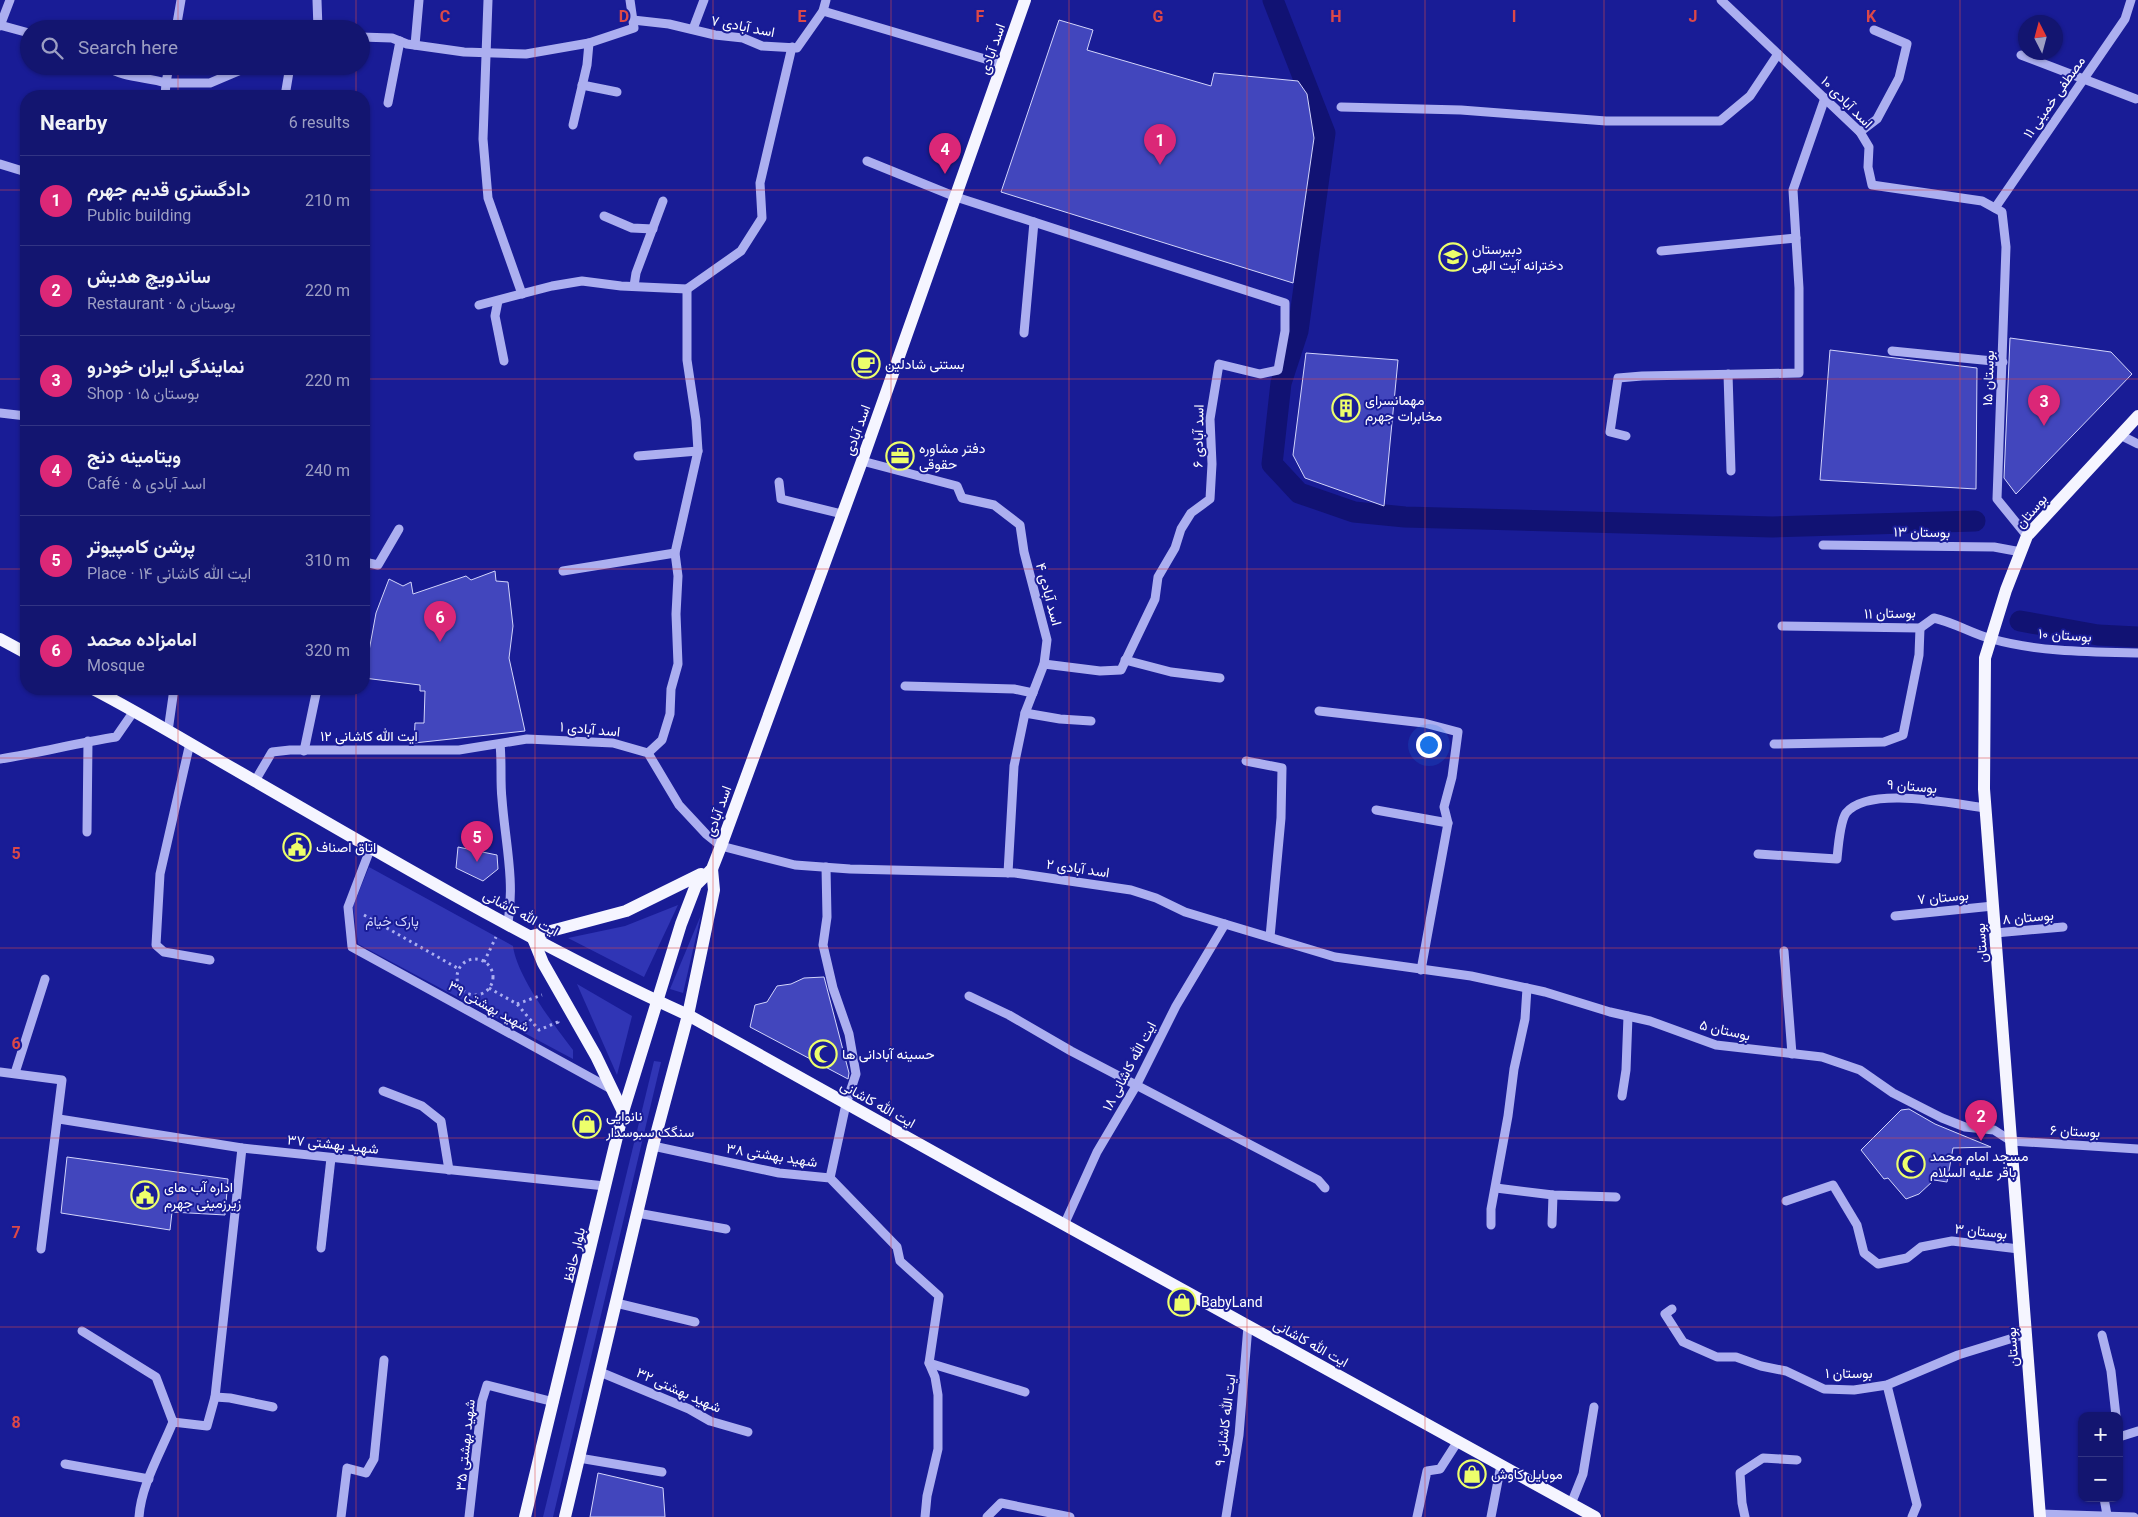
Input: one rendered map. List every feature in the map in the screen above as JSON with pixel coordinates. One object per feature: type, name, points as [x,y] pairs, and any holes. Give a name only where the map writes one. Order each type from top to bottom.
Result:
[{"type":"main road","name":"اسد آبادی","points":[[656,1001],[696,885],[712,869],[722,846],[862,461],[1025,0]]},
{"type":"main road","name":"بوستان","points":[[2040,1516],[1986,808],[1985,658],[2027,536],[2138,416]]},
{"type":"main road","points":[[0,640],[20,650]]},
{"type":"main road","name":"ایت الله کاشانی","points":[[104,695],[508,923],[656,1001],[688,1015],[1064,1225],[1596,1517]]},
{"type":"main road","name":"اسد آبادی","points":[[688,1015],[714,890],[712,869]]},
{"type":"main road","points":[[623,1112],[613,1090],[543,963],[532,936],[626,912],[712,869]]},
{"type":"main road","name":"بلوار حافظ","points":[[525,1517],[623,1112],[656,1001]]},
{"type":"main road","points":[[565,1517],[653,1146],[688,1015]]},
{"type":"street","points":[[10,0],[0,25],[20,31]]},
{"type":"street","points":[[178,20],[181,0]]},
{"type":"street","points":[[317,0],[318,20]]},
{"type":"street","points":[[415,45],[419,0]]},
{"type":"street","points":[[488,0],[482,139],[488,198],[522,294]]},
{"type":"street","points":[[370,37],[392,38],[415,45],[464,52],[526,54],[589,43],[634,28],[630,0]]},
{"type":"street","points":[[693,29],[704,0]]},
{"type":"street","name":"اسد آبادی ۷","points":[[633,20],[669,24],[743,38],[762,46],[796,48],[823,10],[826,0]]},
{"type":"street","name":"اسد آبادی ۱۰","points":[[1721,0],[1860,132],[1869,147],[1868,167],[1872,186],[1982,201],[1999,210]]},
{"type":"street","name":"مصطفی خمینی ۱۱","points":[[1999,210],[2082,80],[2125,19],[2132,0]]},
{"type":"street","points":[[823,10],[1002,64]]},
{"type":"street","points":[[1860,132],[1877,119],[1899,78],[1907,44],[1874,30]]},
{"type":"street","points":[[388,103],[400,41]]},
{"type":"street","points":[[573,125],[589,43]]},
{"type":"street","points":[[479,304],[582,281],[687,289],[741,251],[762,218],[760,183],[792,47]]},
{"type":"street","points":[[1341,107],[1461,110],[1606,121],[1720,121],[1750,96],[1778,54]]},
{"type":"street","points":[[2034,60],[2082,80],[2136,99]]},
{"type":"street","points":[[128,75],[166,83],[210,83],[229,75]]},
{"type":"street","points":[[165,90],[167,75]]},
{"type":"street","points":[[286,90],[288,75]]},
{"type":"street","points":[[582,85],[617,92]]},
{"type":"street","points":[[1626,436],[1610,432],[1618,378],[1799,373],[1799,288],[1793,190],[1824,98]]},
{"type":"street","name":"اسد آبادی ۶","points":[[867,161],[956,197],[1285,303],[1285,331],[1278,370],[1260,374],[1219,364],[1210,419],[1212,464],[1210,499],[1191,513],[1181,529],[1175,548],[1158,577],[1155,599],[1125,660]]},
{"type":"street","points":[[0,164],[20,170]]},
{"type":"street","points":[[634,286],[636,274],[663,201]]},
{"type":"street","name":"بوستان ۱۵","points":[[1999,210],[2006,247],[1997,499],[2027,536]]},
{"type":"street","points":[[604,216],[632,228],[653,229]]},
{"type":"street","points":[[1024,333],[1034,222]]},
{"type":"street","points":[[1661,251],[1796,238]]},
{"type":"street","points":[[687,289],[687,360],[695,411],[698,451],[675,553],[678,576],[676,614],[678,664],[671,689],[670,714],[662,740],[648,753],[679,805],[706,834],[722,846]]},
{"type":"street","points":[[498,301],[495,316],[504,361]]},
{"type":"street","points":[[1892,351],[2003,362]]},
{"type":"street","points":[[1728,374],[1731,471]]},
{"type":"street","points":[[0,412],[20,415]]},
{"type":"street","points":[[2120,435],[2138,444]]},
{"type":"street","points":[[638,456],[698,451]]},
{"type":"street","name":"اسد آبادی ۴","points":[[862,461],[957,486],[962,498],[994,505],[1020,525],[1024,552],[1047,640],[1044,664],[1025,713],[1014,766],[1008,873]]},
{"type":"street","points":[[779,482],[781,499],[842,514]]},
{"type":"street","points":[[370,563],[378,565],[399,529]]},
{"type":"street","name":"بوستان ۱۳","points":[[1823,545],[1994,547],[2021,552]]},
{"type":"street","points":[[563,571],[675,553]]},
{"type":"street","name":"بوستان ۱۱","points":[[1782,626],[1920,628],[1928,620],[1934,618],[1954,622],[1991,639]]},
{"type":"street","points":[[1774,744],[1884,742],[1903,735],[1919,655],[1920,628]]},
{"type":"street","name":"بوستان ۱۰","points":[[1991,639],[2025,646],[2063,650],[2138,653]]},
{"type":"street","points":[[1044,664],[1100,671],[1121,670],[1125,660],[1171,672],[1220,678]]},
{"type":"street","points":[[906,686],[1014,689],[1033,692]]},
{"type":"street","points":[[168,730],[173,695]]},
{"type":"street","points":[[304,751],[316,695]]},
{"type":"street","points":[[0,759],[40,753],[88,741],[116,737],[134,711]]},
{"type":"street","points":[[1319,711],[1424,723],[1458,732],[1452,777],[1444,808],[1448,823],[1421,970]]},
{"type":"street","points":[[1025,713],[1091,721]]},
{"type":"street","name":"اسد آبادی ۱","points":[[500,744],[526,738],[589,741],[613,743],[648,753]]},
{"type":"street","points":[[87,832],[88,741]]},
{"type":"street","points":[[190,744],[160,874],[156,945],[164,952],[210,960]]},
{"type":"street","points":[[500,744],[503,769],[502,798],[511,868],[511,903],[508,923]]},
{"type":"street","name":"ایت الله کاشانی ۱۲","points":[[255,781],[272,752],[323,749],[352,751],[458,750],[500,744]]},
{"type":"street","points":[[1246,761],[1282,768],[1281,818],[1270,937]]},
{"type":"street","name":"بوستان ۹","points":[[1758,854],[1837,859],[1838,842],[1846,814],[1859,804],[1880,797],[1986,808]]},
{"type":"street","points":[[1376,810],[1448,823]]},
{"type":"street","name":"اسد آبادی ۲","points":[[722,846],[795,865],[826,868],[1008,873],[1072,880],[1131,890],[1156,898],[1186,912],[1335,957],[1421,970]]},
{"type":"street","name":"شهید بهشتی ۳۹","points":[[371,847],[348,907],[352,947],[613,1090]]},
{"type":"street","points":[[826,868],[827,917],[823,946],[833,988],[849,1034],[856,1074],[846,1104],[830,1178]]},
{"type":"street","name":"بوستان ۷","points":[[1894,916],[1993,906]]},
{"type":"street","name":"ایت الله کاشانی ۱۸","points":[[1064,1225],[1097,1152],[1136,1086],[1176,1006],[1225,924]]},
{"type":"street","name":"بوستان ۸","points":[[1995,934],[2063,927]]},
{"type":"street","points":[[1784,951],[1792,1054]]},
{"type":"street","name":"بوستان ۵","points":[[1421,970],[1472,976],[1528,988],[1650,1021],[1716,1045],[1750,1051],[1822,1057],[1860,1070],[1916,1106],[1964,1127],[1994,1130],[2011,1141]]},
{"type":"street","points":[[15,1073],[45,979]]},
{"type":"street","points":[[1491,1225],[1491,1209],[1496,1188],[1514,1069],[1525,1019],[1528,988]]},
{"type":"street","points":[[969,996],[1009,1015],[1136,1086],[1318,1180],[1325,1188]]},
{"type":"street","points":[[1622,1096],[1626,1070],[1628,1016]]},
{"type":"street","points":[[0,1072],[62,1080],[59,1119],[41,1249]]},
{"type":"street","points":[[383,1092],[422,1106],[441,1121],[449,1170]]},
{"type":"street","name":"شهید بهشتی ۳۷","points":[[59,1119],[242,1148],[605,1186]]},
{"type":"street","name":"بوستان ۶","points":[[2011,1141],[2138,1149]]},
{"type":"street","name":"شهید بهشتی ۳۸","points":[[653,1146],[779,1173],[830,1178],[896,1247],[900,1261],[939,1296],[929,1363],[935,1377],[938,1395],[938,1449],[927,1496],[925,1517]]},
{"type":"street","points":[[173,1422],[207,1426],[215,1397],[242,1148]]},
{"type":"street","points":[[320,1248],[331,1158]]},
{"type":"street","name":"بوستان ۳","points":[[1786,1201],[1833,1185],[1843,1198],[1857,1225],[1864,1252],[1878,1264],[1907,1258],[1921,1247],[1952,1240],[2019,1249]]},
{"type":"street","points":[[1496,1188],[1553,1195],[1616,1197]]},
{"type":"street","points":[[1552,1224],[1553,1195]]},
{"type":"street","points":[[637,1213],[726,1229]]},
{"type":"street","points":[[616,1303],[695,1322]]},
{"type":"street","name":"بوستان ۱","points":[[1672,1309],[1665,1314],[1683,1342],[1717,1357],[1736,1357],[1761,1366],[1786,1371],[1824,1389],[1854,1390],[1887,1385],[1958,1355],[2026,1334]]},
{"type":"street","name":"ایت الله کاشانی ۹","points":[[1226,1517],[1239,1435],[1248,1326]]},
{"type":"street","points":[[82,1331],[156,1377],[173,1422],[149,1479],[140,1505],[139,1517]]},
{"type":"street","points":[[2102,1335],[2111,1371],[2116,1412]]},
{"type":"street","points":[[342,1517],[347,1468],[366,1473],[374,1460],[384,1360]]},
{"type":"street","points":[[929,1363],[1025,1392]]},
{"type":"street","name":"شهید بهشتی ۳۲","points":[[600,1372],[689,1409],[710,1421],[748,1432]]},
{"type":"street","name":"شهید بهشتی ۳۵","points":[[469,1517],[482,1400],[487,1385],[554,1402]]},
{"type":"street","points":[[1887,1385],[1917,1505],[1912,1517]]},
{"type":"street","points":[[215,1397],[230,1398],[273,1407]]},
{"type":"street","points":[[1571,1504],[1583,1474],[1594,1407]]},
{"type":"street","points":[[2123,1434],[2138,1431]]},
{"type":"street","points":[[1418,1517],[1427,1471],[1440,1469],[1458,1441]]},
{"type":"street","points":[[579,1458],[662,1472]]},
{"type":"street","points":[[1745,1517],[1740,1473],[1763,1458],[1797,1460]]},
{"type":"street","points":[[65,1464],[149,1479]]},
{"type":"street","points":[[1491,1517],[1501,1465]]},
{"type":"street","points":[[2105,1502],[2107,1515]]},
{"type":"street","points":[[988,1517],[1001,1503],[1070,1517]]},
{"type":"street","points":[[2040,1516],[2133,1516]]},
{"type":"path","points":[[364,915],[459,969]]},
{"type":"path","points":[[484,962],[495,937]]},
{"type":"path","points":[[479,960],[484,962],[492,977],[489,988],[474,995],[463,991],[457,980],[459,969],[467,961],[479,960]]},
{"type":"path","points":[[489,988],[517,1004],[539,1030]]},
{"type":"path","points":[[517,1004],[544,994]]},
{"type":"green space","name":"پارک خیام","points":[[369,867],[513,946],[521,972],[547,1014],[573,1050],[573,1059],[358,944],[353,906]]},
{"type":"green space","points":[[678,905],[644,977],[568,938],[625,926]]},
{"type":"green space","points":[[701,915],[683,993],[670,989]]},
{"type":"green space","points":[[577,984],[632,1016],[617,1075]]},
{"type":"green space","points":[[654,1061],[661,1062],[553,1517],[543,1517]]},
{"type":"building","points":[[1059,20],[1093,30],[1087,50],[1211,86],[1214,73],[1298,81],[1307,94],[1314,138],[1293,283],[1001,192]]},
{"type":"building","points":[[2010,338],[2111,352],[2132,374],[2016,494],[2004,478]]},
{"type":"building","points":[[1830,350],[1977,368],[1976,489],[1820,480]]},
{"type":"building","name":"مهمانسرای مخابرات جهرم","points":[[1306,353],[1398,360],[1384,506],[1305,478],[1293,455]]},
{"type":"building","points":[[495,571],[496,581],[508,582],[513,626],[509,658],[525,731],[414,743],[415,723],[424,723],[425,691],[420,691],[420,685],[370,679],[370,646],[376,613],[389,579],[403,586],[411,582],[413,594],[466,576],[471,580]]},
{"type":"building","points":[[458,847],[497,855],[498,869],[483,881],[456,868]]},
{"type":"building","name":"حسینه آبادانی ها","points":[[824,977],[849,1073],[848,1079],[750,1027],[755,1005],[767,1002],[777,986],[791,984],[804,978]]},
{"type":"building","name":"مسجد امام محمد باقر علیه السلام","points":[[1909,1109],[1935,1124],[1991,1147],[1953,1148],[1947,1182],[1934,1180],[1919,1194],[1906,1199],[1888,1178],[1884,1179],[1861,1150],[1901,1110]]},
{"type":"building","name":"اداره آب های زیرزمینی جهرم","points":[[67,1157],[228,1179],[225,1215],[172,1212],[170,1230],[61,1213]]},
{"type":"building","points":[[598,1473],[663,1488],[665,1517],[590,1517]]},
{"type":"waterway","points":[[1273,0],[1325,133],[1298,331],[1281,383],[1272,464],[1299,493],[1354,512],[1405,517],[1772,527],[1975,521]]},
{"type":"waterway","points":[[2020,621],[2098,635],[2138,637]]},
{"type":"place","name":"دادگستری قدیم جهرم","points":[[1160,165]]},
{"type":"place","name":"ویتامینه دنج","points":[[945,174]]},
{"type":"place","name":"دبیرستان دخترانه آیت الهی","points":[[1453,257]]},
{"type":"place","name":"بستنی شادلین","points":[[866,364]]},
{"type":"place","name":"مهمانسرای مخابرات جهرم","points":[[1346,408]]},
{"type":"place","name":"نمایندگی ایران خودرو","points":[[2044,426]]},
{"type":"place","name":"دفتر مشاوره حقوقی","points":[[900,456]]},
{"type":"place","name":"امامزاده محمد","points":[[440,642]]},
{"type":"place","name":"اتاق اصناف","points":[[297,847]]},
{"type":"place","name":"پرشن کامپیوتر","points":[[477,862]]},
{"type":"place","name":"حسینه آبادانی ها","points":[[823,1054]]},
{"type":"place","name":"نانوایی سنگک سبوسدار","points":[[587,1124]]},
{"type":"place","name":"ساندویچ هدیش","points":[[1981,1141]]},
{"type":"place","name":"مسجد امام محمد باقر علیه السلام","points":[[1911,1164]]},
{"type":"place","name":"اداره آب های زیرزمینی جهرم","points":[[145,1195]]},
{"type":"place","name":"BabyLand","points":[[1182,1302]]},
{"type":"place","name":"موبایل کاوش","points":[[1472,1474]]}]
